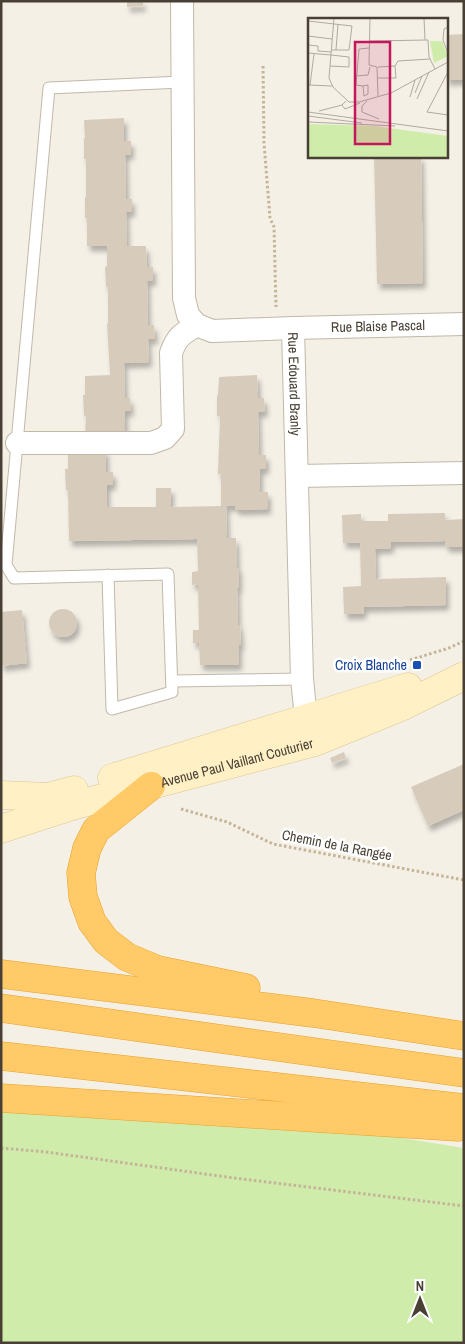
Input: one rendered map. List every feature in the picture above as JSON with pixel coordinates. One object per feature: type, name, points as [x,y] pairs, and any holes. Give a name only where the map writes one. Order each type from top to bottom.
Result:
[{"type":"highway","points":[[151,786],[96,830],[87,848],[81,873],[83,897],[92,922],[106,941],[127,957],[158,970],[261,990],[313,1013]]},
{"type":"highway","points":[[1,974],[313,1013],[464,1036]]},
{"type":"highway","points":[[1,1008],[464,1073]]},
{"type":"highway","points":[[1,1056],[464,1108]]},
{"type":"highway","points":[[1,1098],[464,1126]]},
{"type":"street","points":[[17,443],[152,444],[164,438],[173,429],[171,353],[180,335],[197,325],[188,315],[184,298],[182,1]]},
{"type":"street","name":"Rue Blaise Pascal","points":[[293,328],[464,324]]},
{"type":"street","name":"Rue Edouard Branly","points":[[197,325],[212,330],[293,328],[302,679],[310,730]]},
{"type":"street","points":[[297,476],[464,473]]},
{"type":"street","name":"Avenue Paul Vaillant Couturier","points":[[1,828],[72,806],[151,786],[310,730],[396,690],[464,672]]},
{"type":"street","name":"Avenue Paul Vaillant Couturier","points":[[1,795],[48,797],[310,730],[403,706],[464,676]]},
{"type":"lane","points":[[108,575],[112,709],[172,692],[168,574],[108,575],[14,578],[6,565],[49,88],[182,82]]},
{"type":"lane","points":[[172,681],[302,679]]},
{"type":"path","points":[[263,66],[265,154],[270,218],[274,227],[276,308]]},
{"type":"path","name":"Chemin de la Rangée","points":[[181,809],[227,822],[273,844],[464,880]]},
{"type":"path","points":[[1,1148],[46,1152],[464,1206]]},
{"type":"green space","points":[[1,1099],[255,1114],[464,1148],[464,1343],[1,1343]]},
{"type":"building","points":[[127,1],[143,1],[143,6],[127,7]]},
{"type":"building","points":[[464,34],[464,80],[448,80],[448,35]]},
{"type":"building","points":[[124,118],[124,141],[131,141],[131,154],[125,155],[126,199],[132,199],[132,212],[126,212],[127,246],[146,246],[147,267],[153,267],[153,281],[147,281],[148,325],[154,325],[155,339],[148,339],[149,362],[124,363],[125,398],[130,398],[131,411],[125,411],[125,434],[85,434],[86,416],[84,416],[83,395],[85,395],[85,376],[110,375],[107,324],[108,287],[106,287],[105,267],[107,266],[107,246],[87,246],[84,120]]},
{"type":"building","points":[[374,158],[421,158],[423,283],[377,284]]},
{"type":"building","points":[[257,375],[258,398],[264,398],[265,412],[258,412],[259,455],[266,455],[266,469],[260,469],[260,492],[268,492],[268,509],[236,510],[235,506],[226,506],[227,538],[236,538],[237,568],[239,568],[239,588],[237,588],[238,625],[240,625],[241,645],[239,645],[239,665],[200,665],[199,643],[193,643],[193,630],[199,630],[198,584],[192,585],[192,572],[198,571],[197,539],[69,541],[68,490],[66,490],[65,469],[68,469],[68,450],[106,450],[106,472],[113,472],[113,485],[107,485],[107,507],[156,507],[156,488],[171,488],[171,507],[221,506],[221,474],[218,474],[220,416],[217,416],[219,377]]},
{"type":"building","points":[[445,513],[445,520],[464,519],[464,547],[446,547],[445,541],[391,542],[391,548],[375,549],[376,579],[446,577],[446,605],[364,607],[363,614],[344,614],[343,587],[361,586],[360,543],[343,543],[342,515],[361,514],[361,521],[388,521],[388,514]]},
{"type":"building","points":[[63,609],[73,613],[77,623],[73,633],[63,637],[53,633],[49,623],[53,613]]},
{"type":"building","points":[[22,610],[27,663],[1,666],[1,612]]},
{"type":"building","points":[[344,752],[346,758],[332,763],[330,758]]},
{"type":"building","points":[[464,764],[464,810],[428,826],[411,787]]},
{"type":"place","name":"Croix Blanche","points":[[417,665]]}]
